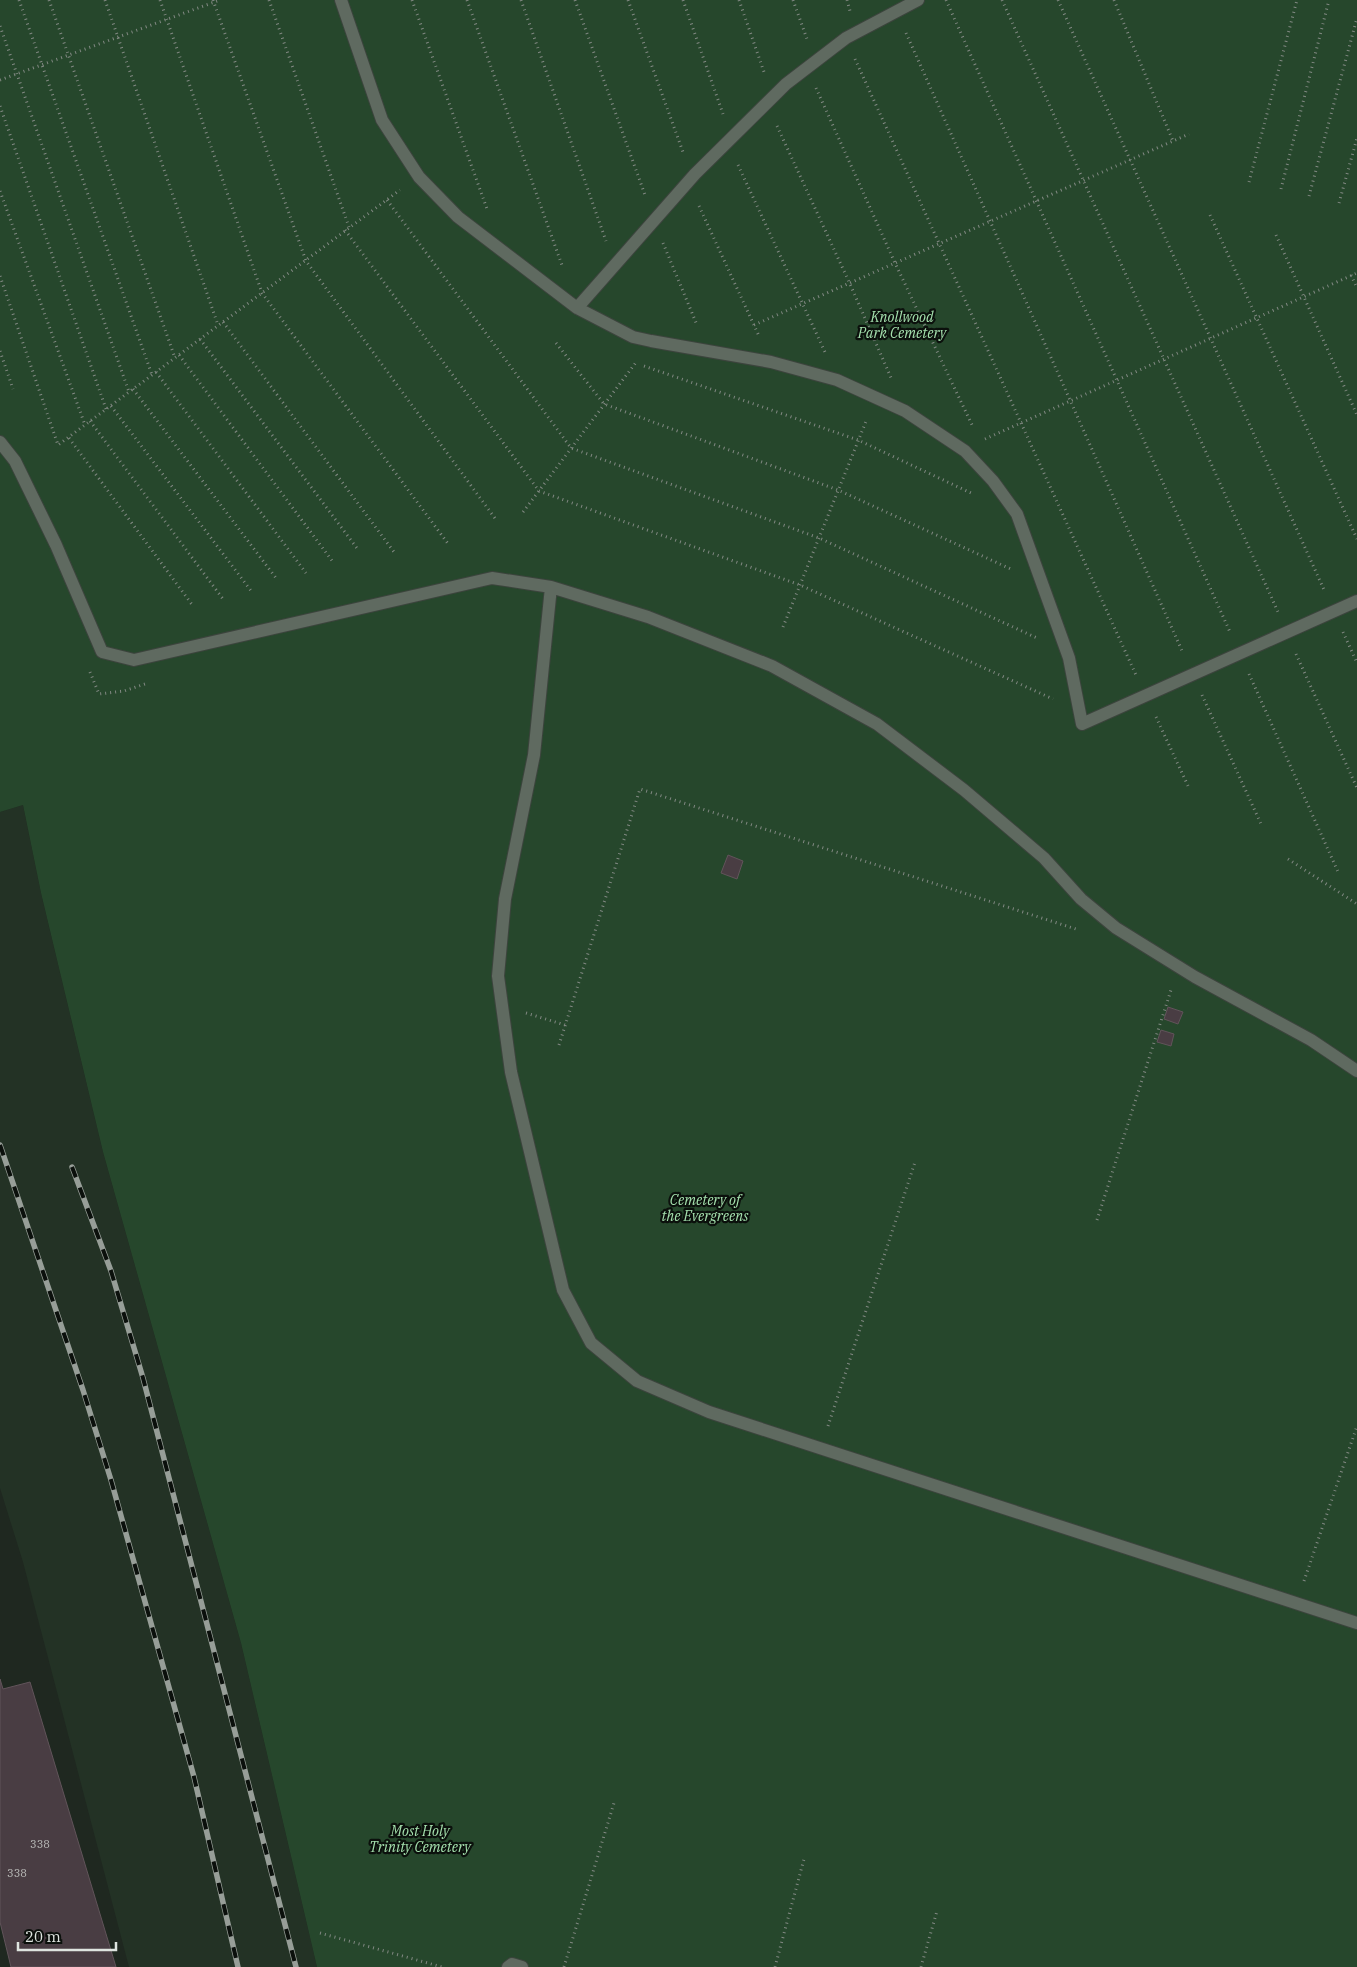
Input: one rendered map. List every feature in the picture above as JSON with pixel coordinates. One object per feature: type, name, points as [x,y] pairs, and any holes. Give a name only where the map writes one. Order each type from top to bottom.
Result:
[{"type":"lane","points":[[341,0],[382,120],[419,177],[458,217],[577,308],[633,336],[651,341],[771,362],[837,380],[876,396],[905,411],[965,451],[993,481],[1017,514],[1067,652],[1082,724],[1357,602]]},
{"type":"lane","points":[[577,308],[690,180],[770,99],[846,38],[918,0]]},
{"type":"lane","points":[[0,442],[14,461],[56,545],[102,652],[134,660],[492,578],[551,587],[648,617],[772,666],[877,724],[964,790],[1044,858],[1081,899],[1116,928],[1195,977],[1311,1040],[1357,1071]]},
{"type":"lane","points":[[551,587],[534,755],[505,899],[498,976],[511,1072],[563,1290],[591,1343],[637,1380],[709,1412],[1357,1623]]},
{"type":"lane","points":[[508,1967],[512,1964],[522,1967]]},
{"type":"path","points":[[19,0],[154,373],[306,573]]},
{"type":"path","points":[[49,0],[177,356],[333,562]]},
{"type":"path","points":[[105,0],[218,325]]},
{"type":"path","points":[[160,0],[262,293],[449,545]]},
{"type":"path","points":[[0,80],[220,0]]},
{"type":"path","points":[[269,0],[347,229],[539,491],[800,585],[1079,711]]},
{"type":"path","points":[[412,0],[488,213]]},
{"type":"path","points":[[467,0],[564,270]]},
{"type":"path","points":[[521,0],[615,265]]},
{"type":"path","points":[[575,0],[654,221],[708,351]]},
{"type":"path","points":[[628,0],[690,180],[771,362]]},
{"type":"path","points":[[682,0],[730,140],[837,380]]},
{"type":"path","points":[[739,0],[770,99],[905,411]]},
{"type":"path","points":[[793,0],[811,65],[895,263],[980,442]]},
{"type":"path","points":[[946,0],[1339,874]]},
{"type":"path","points":[[1002,0],[1165,358],[1357,788]]},
{"type":"path","points":[[1058,0],[1357,662]]},
{"type":"path","points":[[1114,0],[1173,142]]},
{"type":"path","points":[[1249,182],[1298,0]]},
{"type":"path","points":[[1281,189],[1330,0]]},
{"type":"path","points":[[213,1],[306,261],[497,521]]},
{"type":"path","points":[[896,12],[1261,824]]},
{"type":"path","points":[[1308,196],[1357,18]]},
{"type":"path","points":[[0,26],[129,392]]},
{"type":"path","points":[[846,38],[1189,788]]},
{"type":"path","points":[[0,106],[106,409]]},
{"type":"path","points":[[754,325],[1189,134]]},
{"type":"path","points":[[1339,203],[1357,138]]},
{"type":"path","points":[[0,276],[58,445],[419,177]]},
{"type":"path","points":[[0,190],[85,425]]},
{"type":"path","points":[[387,200],[571,448],[819,538],[1067,652]]},
{"type":"path","points":[[1210,215],[1357,539]]},
{"type":"path","points":[[1276,235],[1357,415]]},
{"type":"path","points":[[965,451],[980,442],[1070,401],[1357,273]]},
{"type":"path","points":[[1351,276],[1357,288]]},
{"type":"path","points":[[223,322],[394,552]]},
{"type":"path","points":[[200,339],[359,551]]},
{"type":"path","points":[[523,512],[651,341]]},
{"type":"path","points":[[556,343],[604,404],[838,490],[1042,583]]},
{"type":"path","points":[[0,351],[13,389]]},
{"type":"path","points":[[635,362],[858,440],[973,494]]},
{"type":"path","points":[[133,389],[276,578]]},
{"type":"path","points":[[783,627],[876,396]]},
{"type":"path","points":[[111,406],[252,592]]},
{"type":"path","points":[[90,421],[223,598]]},
{"type":"path","points":[[68,438],[192,606]]},
{"type":"path","points":[[89,669],[99,694],[124,691],[150,682]]},
{"type":"path","points":[[558,1045],[640,789],[1083,931]]},
{"type":"path","points":[[1288,859],[1357,904]]},
{"type":"path","points":[[1096,1220],[1172,985]]},
{"type":"path","points":[[502,1005],[565,1025]]},
{"type":"path","points":[[821,1448],[915,1162]]},
{"type":"path","points":[[1297,1603],[1357,1426]]},
{"type":"path","points":[[564,1967],[614,1803]]},
{"type":"path","points":[[775,1967],[804,1860]]},
{"type":"path","points":[[921,1967],[937,1911]]},
{"type":"path","points":[[320,1932],[442,1967]]},
{"type":"shaded area","points":[[23,805],[41,893],[103,1152],[241,1643],[317,1967],[129,1967],[23,1562],[0,1488],[0,812]]},
{"type":"green space","points":[[0,0],[1357,0],[1357,1967],[317,1967],[241,1643],[103,1152],[41,893],[23,805],[0,812]]},
{"type":"building","points":[[728,855],[743,861],[737,879],[721,873]]},
{"type":"building","points":[[1168,1007],[1183,1012],[1178,1024],[1164,1019]]},
{"type":"building","points":[[1161,1030],[1174,1034],[1171,1046],[1157,1042]]},
{"type":"building","points":[[0,1679],[3,1689],[30,1682],[116,1967],[11,1967],[0,1922]]},
{"type":"railway","points":[[0,1145],[83,1390],[111,1480],[194,1777],[238,1967]]},
{"type":"railway","points":[[72,1167],[111,1271],[143,1378],[296,1967]]},
{"type":"park label","name":"Knollwood Park Cemetery","points":[[902,326]]},
{"type":"park label","name":"Cemetery of the Evergreens","points":[[705,1208]]},
{"type":"park label","name":"Most Holy Trinity Cemetery","points":[[420,1839]]}]
